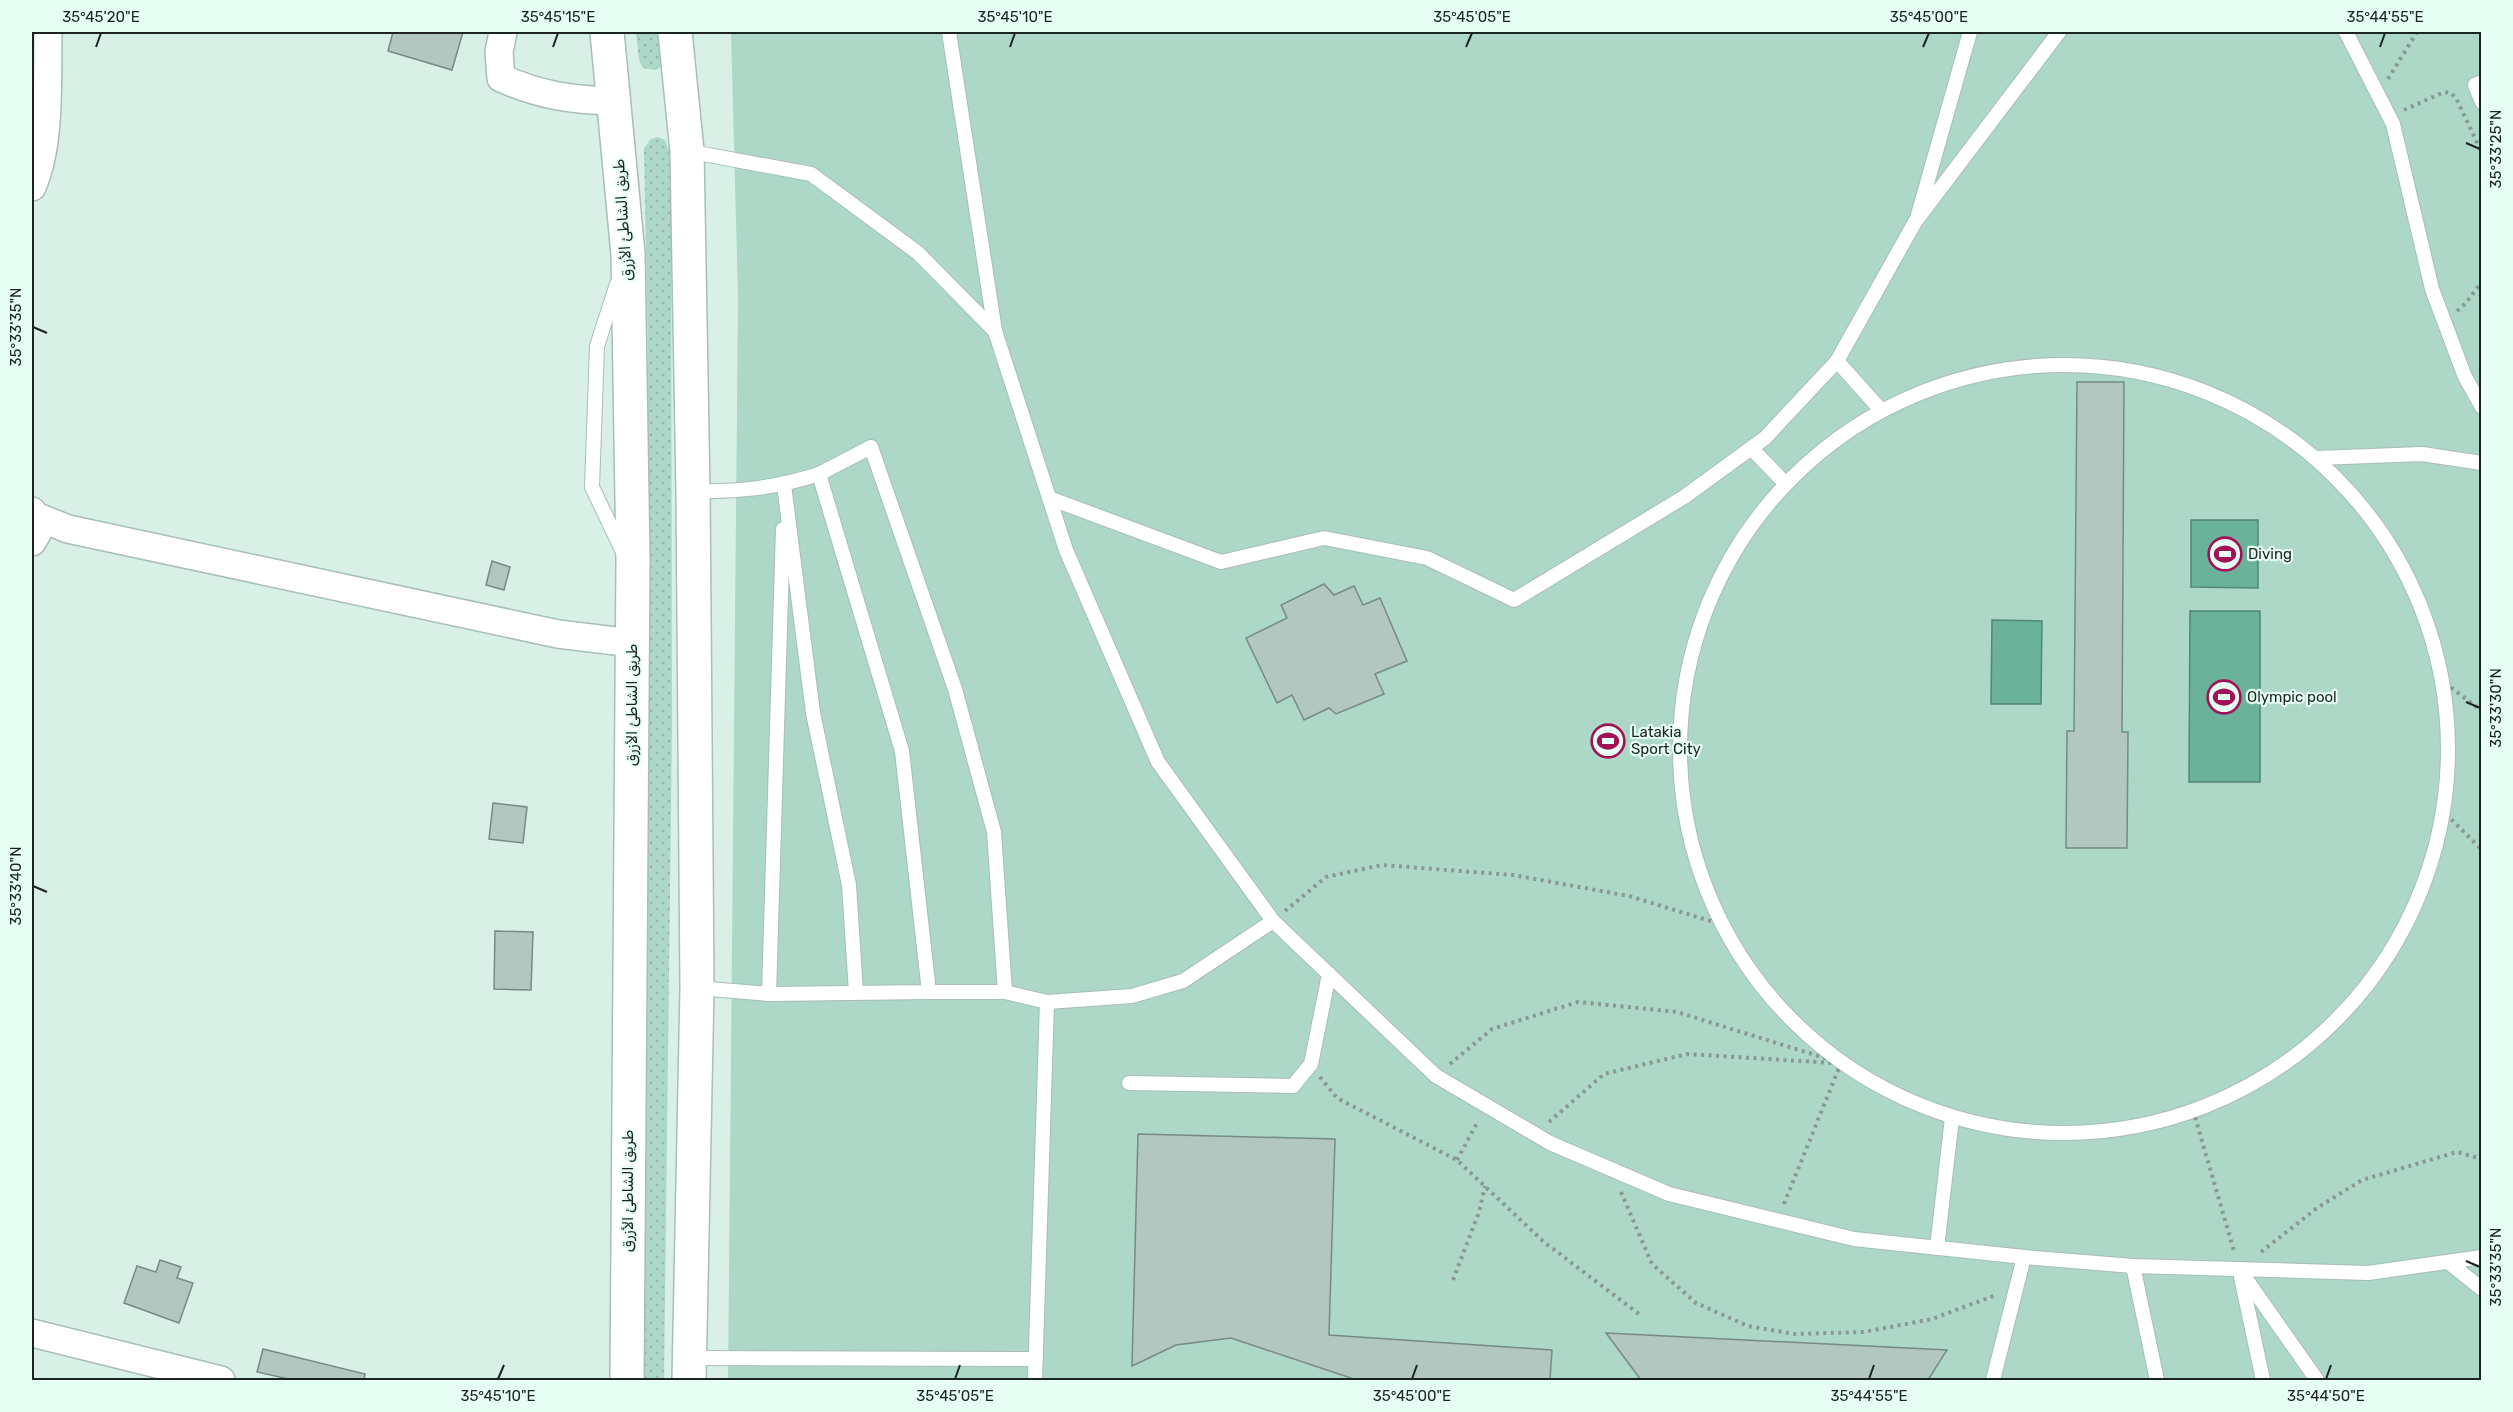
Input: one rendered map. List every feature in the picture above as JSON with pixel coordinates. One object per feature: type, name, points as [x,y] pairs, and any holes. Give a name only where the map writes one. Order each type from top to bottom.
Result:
[{"type":"main road","name":"طريق الشاطئ الأزرق","points":[[607,32],[628,254],[633,573],[627,1380]]},
{"type":"main road","points":[[675,32],[687,151],[693,491],[697,988],[690,1369]]},
{"type":"street","points":[[32,187],[40,169],[45,118],[48,32]]},
{"type":"street","points":[[503,32],[499,52],[501,78],[526,89],[570,100],[613,101]]},
{"type":"street","points":[[36,524],[558,634],[632,643]]},
{"type":"street","points":[[32,1333],[221,1380]]},
{"type":"lane","points":[[949,32],[995,331],[1066,550],[1158,762],[1273,921],[1436,1076],[1550,1143],[1669,1194],[1854,1239],[2133,1266],[2368,1273],[2481,1257]]},
{"type":"lane","points":[[1915,222],[1970,32]]},
{"type":"lane","points":[[1049,498],[1221,562],[1324,538],[1427,558],[1514,600],[1684,497],[1765,438],[1837,361],[1915,222],[2059,32]]},
{"type":"lane","points":[[2346,32],[2393,124],[2432,289],[2465,377],[2481,407]]},
{"type":"lane","points":[[2481,82],[2475,85],[2481,102]]},
{"type":"lane","points":[[687,151],[811,174],[918,253],[995,331]]},
{"type":"lane","points":[[1837,361],[1880,409]]},
{"type":"lane","points":[[2059,363],[2152,374],[2240,406],[2317,458],[2377,523],[2420,599],[2445,683],[2451,748],[2446,814],[2413,918],[2352,1008],[2268,1077],[2168,1121],[2060,1134],[1952,1118],[1894,1095],[1841,1063],[1772,1001],[1720,924],[1682,812],[1681,693],[1716,579],[1784,482],[1829,442],[1880,409],[1967,375],[2059,363]]},
{"type":"lane","points":[[693,491],[736,492],[784,485],[819,474],[871,447],[955,689],[994,832],[1005,992]]},
{"type":"lane","points":[[1752,448],[1784,482]]},
{"type":"lane","points":[[2317,458],[2422,454],[2481,463]]},
{"type":"lane","points":[[819,474],[902,751],[929,992]]},
{"type":"lane","points":[[784,485],[813,713],[849,885],[856,992]]},
{"type":"lane","points":[[769,994],[784,485]]},
{"type":"lane","points":[[697,988],[769,994],[1005,992],[1047,1002],[1132,996],[1183,981],[1273,921]]},
{"type":"lane","points":[[1129,1083],[1293,1086],[1311,1064],[1329,974]]},
{"type":"lane","points":[[1035,1380],[1047,1002]]},
{"type":"lane","points":[[1937,1248],[1952,1118]]},
{"type":"lane","points":[[1993,1380],[2024,1257]]},
{"type":"lane","points":[[2448,1262],[2481,1289]]},
{"type":"lane","points":[[2133,1266],[2157,1380]]},
{"type":"lane","points":[[2239,1269],[2263,1380]]},
{"type":"lane","points":[[2239,1269],[2317,1380]]},
{"type":"lane","points":[[690,1369],[1036,1359]]},
{"type":"path","points":[[2378,95],[2417,32]]},
{"type":"path","points":[[2390,117],[2444,92],[2451,93],[2457,98],[2481,153]]},
{"type":"path","points":[[2443,319],[2465,304],[2481,282]]},
{"type":"path","points":[[2445,683],[2481,711]]},
{"type":"path","points":[[2446,814],[2481,850]]},
{"type":"path","points":[[1273,921],[1326,878],[1382,865],[1513,875],[1629,896],[1720,924]]},
{"type":"path","points":[[1436,1076],[1492,1029],[1578,1002],[1677,1012],[1841,1063]]},
{"type":"path","points":[[1535,1134],[1604,1074],[1687,1054],[1841,1063]]},
{"type":"path","points":[[1777,1220],[1841,1063]]},
{"type":"path","points":[[1311,1064],[1337,1098],[1359,1112],[1457,1160],[1544,1242],[1639,1314]]},
{"type":"path","points":[[1457,1160],[1487,1106]]},
{"type":"path","points":[[2193,1110],[2239,1269],[2317,1208],[2362,1180],[2457,1152],[2481,1158]]},
{"type":"path","points":[[1611,1169],[1653,1264],[1696,1303],[1748,1326],[1794,1334],[1864,1332],[1932,1318],[2016,1288]]},
{"type":"path","points":[[1453,1280],[1479,1212],[1485,1186]]},
{"type":"shaded area","points":[[636,32],[661,32],[662,66],[655,70],[643,68],[639,60]]},
{"type":"shaded area","name":"Latakia Sport City","points":[[731,32],[2481,32],[2481,1380],[728,1380],[738,297]]},
{"type":"shaded area","points":[[658,137],[665,140],[671,156],[672,726],[664,1380],[643,1380],[648,354],[644,148],[651,139]]},
{"type":"shaded area","name":"Diving","points":[[2191,520],[2258,520],[2258,588],[2191,587]]},
{"type":"shaded area","name":"Olympic pool","points":[[2190,611],[2260,611],[2260,782],[2189,782]]},
{"type":"shaded area","points":[[1992,620],[2042,621],[2041,704],[1991,704]]},
{"type":"building","points":[[393,32],[463,32],[452,70],[388,51]]},
{"type":"building","points":[[2077,382],[2124,382],[2122,732],[2128,732],[2127,848],[2066,848],[2067,731],[2074,731]]},
{"type":"building","points":[[492,561],[510,567],[504,590],[486,585]]},
{"type":"building","points":[[1324,584],[1334,595],[1354,586],[1363,605],[1380,598],[1407,661],[1375,674],[1384,694],[1336,714],[1329,708],[1304,720],[1292,695],[1277,703],[1246,638],[1287,618],[1281,605]]},
{"type":"building","points":[[493,803],[527,807],[523,843],[489,839]]},
{"type":"building","points":[[495,931],[533,932],[531,990],[494,989]]},
{"type":"building","points":[[1138,1134],[1335,1139],[1329,1335],[1552,1350],[1550,1380],[1351,1380],[1351,1378],[1231,1338],[1176,1345],[1132,1366]]},
{"type":"building","points":[[160,1260],[181,1267],[177,1278],[193,1283],[179,1323],[124,1303],[137,1266],[156,1272]]},
{"type":"building","points":[[1606,1333],[1947,1350],[1928,1380],[1641,1380]]},
{"type":"building","points":[[263,1349],[365,1374],[364,1380],[293,1380],[257,1372]]},
{"type":"place","name":"Diving","points":[[2225,554]]},
{"type":"place","name":"Olympic pool","points":[[2224,697]]},
{"type":"place","name":"Latakia Sport City","points":[[1608,741]]}]
